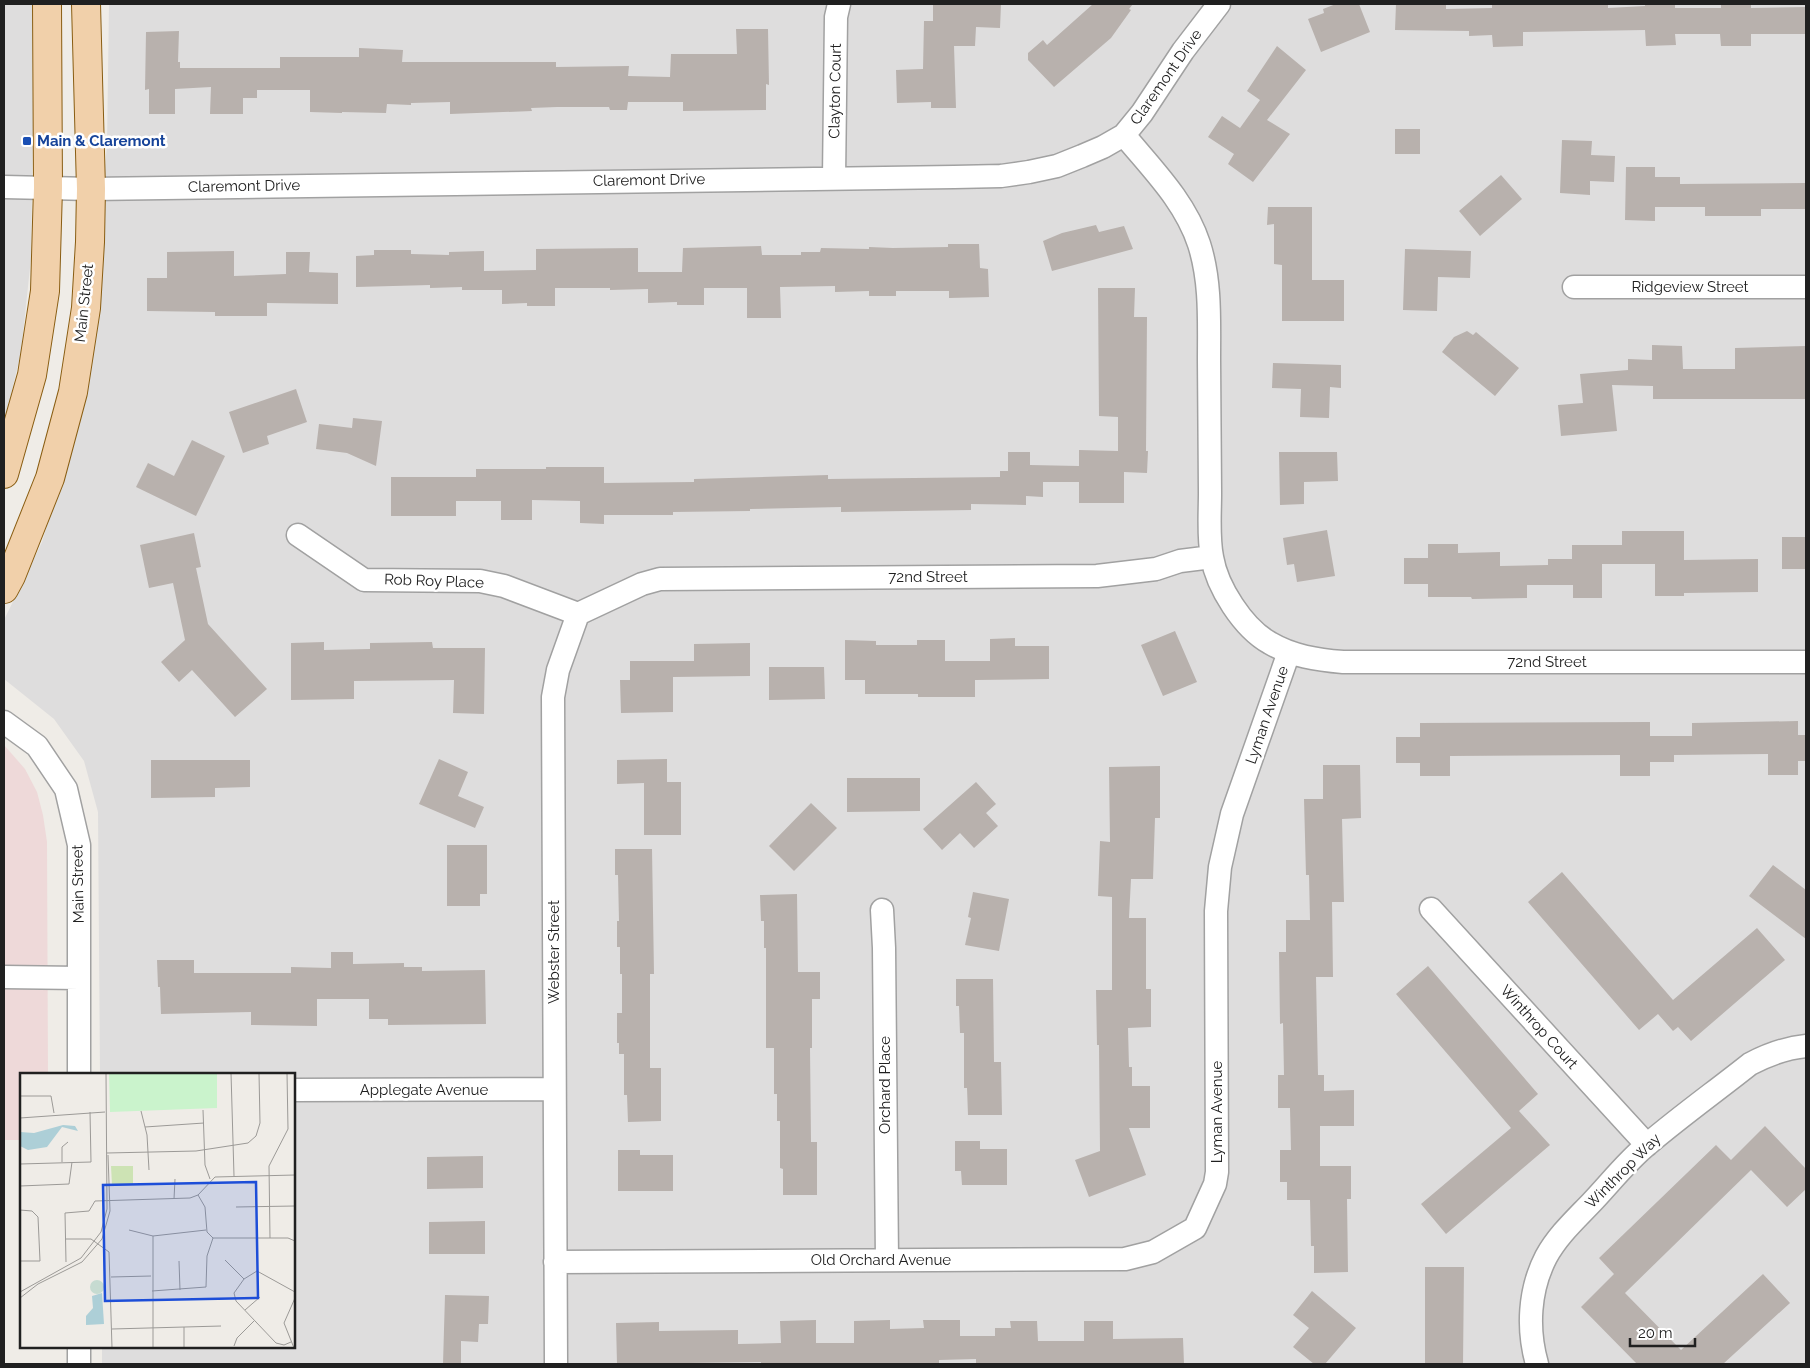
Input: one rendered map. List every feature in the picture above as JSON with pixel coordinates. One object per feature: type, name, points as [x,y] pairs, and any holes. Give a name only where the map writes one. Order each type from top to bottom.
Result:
[{"type":"main road","points":[[4,474],[32,375],[45,291],[48,188],[47,4]]},
{"type":"main road","name":"Main Street","points":[[4,589],[50,478],[73,392],[86,308],[91,189],[86,4]]},
{"type":"street","name":"Clayton Court","points":[[834,178],[836,17],[839,4]]},
{"type":"street","name":"Claremont Drive","points":[[4,187],[91,189],[1001,176],[1029,172],[1057,166],[1103,147],[1124,135],[1142,113],[1183,51],[1219,4]]},
{"type":"street","name":"Lyman Avenue","points":[[1124,135],[1172,193],[1188,217],[1199,244],[1207,280],[1209,313],[1210,511],[1212,557],[1218,578],[1237,612],[1252,629],[1268,643],[1289,652],[1232,814],[1220,867],[1216,911],[1217,1172],[1214,1184],[1197,1223]]},
{"type":"street","name":"Ridgeview Street","points":[[1574,287],[1806,287]]},
{"type":"street","name":"Rob Roy Place","points":[[298,535],[364,580],[480,581],[504,586],[578,614]]},
{"type":"street","name":"72nd Street","points":[[578,614],[642,584],[674,578],[1097,576],[1156,569],[1180,561],[1212,557]]},
{"type":"street","name":"Webster Street","points":[[556,1364],[553,697],[558,670],[578,614]]},
{"type":"street","name":"72nd Street","points":[[1289,652],[1316,659],[1342,662],[1806,662]]},
{"type":"street","name":"Main Street","points":[[4,722],[37,746],[66,788],[79,845],[79,1073]]},
{"type":"street","name":"Winthrop Court","points":[[1432,909],[1647,1145]]},
{"type":"street","name":"Orchard Place","points":[[882,910],[887,1260]]},
{"type":"street","points":[[4,977],[79,978]]},
{"type":"street","name":"Winthrop Way","points":[[1537,1364],[1530,1326],[1532,1301],[1538,1277],[1546,1257],[1560,1236],[1647,1145],[1750,1064],[1769,1054],[1789,1048],[1806,1046]]},
{"type":"street","name":"Applegate Avenue","points":[[295,1090],[554,1090]]},
{"type":"street","name":"Old Orchard Avenue","points":[[555,1262],[1125,1259],[1153,1252],[1195,1228],[1197,1223]]},
{"type":"street","points":[[79,1348],[79,1364]]},
{"type":"shaded area","points":[[4,4],[32,4],[33,126],[31,258],[21,353],[4,423]]},
{"type":"shaded area","points":[[109,4],[1806,4],[1806,1364],[102,1364],[102,1348],[295,1348],[295,1073],[100,1073],[98,812],[84,761],[54,719],[4,679],[4,620],[42,542],[83,405],[107,145]]},
{"type":"shaded area","points":[[4,745],[25,769],[37,792],[47,842],[48,1073],[20,1073],[20,1140],[4,1140]]},
{"type":"building","points":[[933,4],[1001,4],[1000,28],[976,27],[975,46],[954,46],[956,108],[931,108],[931,102],[897,103],[896,70],[923,69],[924,21],[933,21]]},
{"type":"building","points":[[1093,4],[1133,4],[1129,9],[1131,10],[1111,38],[1054,87],[1028,60],[1028,53],[1043,40],[1047,45]]},
{"type":"building","points":[[1336,4],[1359,4],[1370,32],[1321,52],[1308,19],[1324,13],[1323,9]]},
{"type":"building","points":[[1396,4],[1446,4],[1446,9],[1492,8],[1492,4],[1608,4],[1608,8],[1645,6],[1645,4],[1675,4],[1675,8],[1721,8],[1721,4],[1751,4],[1751,8],[1806,7],[1806,34],[1751,34],[1751,46],[1721,46],[1720,34],[1675,34],[1676,45],[1646,46],[1645,30],[1523,32],[1523,46],[1493,47],[1492,35],[1469,36],[1469,31],[1395,30]]},
{"type":"building","points":[[736,29],[768,29],[769,85],[766,84],[766,110],[683,111],[683,102],[628,102],[627,110],[610,110],[609,107],[557,107],[531,108],[532,111],[450,114],[450,102],[411,103],[411,105],[387,104],[386,113],[310,112],[310,90],[257,90],[257,98],[243,98],[243,114],[210,114],[211,87],[175,89],[175,114],[149,114],[149,89],[145,90],[146,32],[179,31],[178,62],[180,62],[180,68],[280,68],[280,57],[359,57],[359,48],[403,50],[402,62],[556,62],[556,67],[629,66],[628,76],[670,77],[671,54],[737,54]]},
{"type":"building","points":[[1277,46],[1306,70],[1267,120],[1290,134],[1253,182],[1228,164],[1234,154],[1208,137],[1222,116],[1240,128],[1260,100],[1247,91]]},
{"type":"building","points":[[1395,129],[1420,129],[1420,154],[1395,154]]},
{"type":"building","points":[[1562,140],[1592,141],[1591,155],[1615,156],[1614,182],[1590,181],[1590,195],[1560,193]]},
{"type":"building","points":[[1626,167],[1655,167],[1655,177],[1680,177],[1680,184],[1806,183],[1806,209],[1761,209],[1761,216],[1705,216],[1705,207],[1655,207],[1655,221],[1625,220]]},
{"type":"building","points":[[1501,175],[1522,199],[1480,236],[1459,211]]},
{"type":"building","points":[[1268,207],[1312,207],[1312,280],[1344,280],[1344,321],[1282,321],[1282,265],[1274,264],[1274,224],[1267,225]]},
{"type":"building","points":[[1096,225],[1099,232],[1124,226],[1133,249],[1052,271],[1043,241],[1062,233]]},
{"type":"building","points":[[948,244],[979,244],[980,268],[988,269],[989,297],[949,298],[949,291],[896,291],[896,296],[869,296],[869,291],[835,292],[835,286],[780,287],[781,318],[747,318],[747,288],[704,288],[704,305],[677,305],[677,302],[648,303],[648,289],[555,288],[555,306],[527,306],[527,303],[502,304],[502,290],[462,290],[462,287],[430,288],[430,285],[356,287],[356,256],[374,255],[374,250],[411,250],[411,254],[449,255],[449,252],[484,251],[484,271],[536,270],[536,249],[638,248],[638,272],[682,272],[683,248],[761,246],[762,255],[801,255],[801,252],[820,252],[821,248],[948,247]]},
{"type":"building","points":[[1405,249],[1471,251],[1470,278],[1438,277],[1437,311],[1403,310]]},
{"type":"building","points":[[234,251],[234,276],[286,274],[286,252],[310,252],[309,272],[338,273],[338,304],[267,303],[267,316],[215,316],[215,312],[147,311],[147,278],[167,278],[167,252]]},
{"type":"building","points":[[1098,288],[1135,288],[1134,317],[1147,317],[1147,473],[1124,472],[1124,503],[1079,503],[1079,482],[1043,482],[1043,497],[1026,496],[1026,505],[971,504],[971,510],[841,512],[841,507],[750,509],[750,511],[673,512],[673,515],[604,515],[604,524],[580,523],[580,501],[532,500],[532,520],[501,520],[501,501],[456,501],[456,516],[391,516],[391,477],[476,477],[476,469],[604,467],[604,483],[694,482],[694,479],[828,475],[828,479],[1000,477],[1000,471],[1008,471],[1008,452],[1030,452],[1030,465],[1079,466],[1079,450],[1118,451],[1118,417],[1099,416]]},
{"type":"building","points":[[1467,331],[1473,335],[1476,332],[1519,368],[1495,396],[1442,352],[1454,337]]},
{"type":"building","points":[[1652,345],[1682,346],[1683,369],[1735,369],[1735,348],[1806,346],[1806,399],[1653,399],[1653,386],[1612,385],[1617,431],[1561,436],[1558,405],[1583,403],[1580,374],[1628,370],[1628,359],[1652,360]]},
{"type":"building","points":[[1273,363],[1341,365],[1341,388],[1330,387],[1329,418],[1300,417],[1301,389],[1272,388]]},
{"type":"building","points":[[296,389],[307,422],[267,436],[269,444],[243,453],[229,412]]},
{"type":"building","points":[[353,418],[382,421],[376,466],[347,453],[316,449],[319,424],[352,428]]},
{"type":"building","points":[[192,440],[225,456],[196,516],[136,487],[148,463],[174,476]]},
{"type":"building","points":[[1279,452],[1337,452],[1338,481],[1304,482],[1304,504],[1280,505]]},
{"type":"building","points":[[1327,530],[1335,576],[1297,582],[1294,564],[1287,565],[1283,538]]},
{"type":"building","points":[[1622,531],[1684,531],[1684,560],[1758,559],[1758,592],[1684,593],[1684,596],[1655,596],[1655,564],[1602,564],[1602,598],[1573,598],[1573,585],[1527,585],[1527,598],[1472,599],[1471,597],[1428,597],[1428,584],[1404,584],[1404,558],[1428,558],[1428,544],[1458,544],[1458,553],[1500,552],[1500,566],[1548,565],[1548,559],[1572,559],[1572,545],[1622,545]]},
{"type":"building","points":[[194,533],[201,567],[196,568],[208,624],[267,689],[235,717],[192,670],[179,682],[161,662],[185,640],[173,583],[149,588],[140,545]]},
{"type":"building","points":[[1782,537],[1806,537],[1806,569],[1782,569]]},
{"type":"building","points":[[1175,631],[1197,682],[1163,696],[1141,645]]},
{"type":"building","points":[[1015,638],[1015,646],[1049,646],[1049,679],[975,680],[975,697],[918,697],[918,694],[865,694],[865,680],[845,680],[845,640],[876,641],[876,645],[917,645],[917,640],[945,640],[945,661],[990,661],[990,639]]},
{"type":"building","points":[[324,642],[324,650],[370,649],[370,643],[432,642],[433,648],[485,648],[484,714],[453,713],[454,680],[354,681],[354,699],[291,700],[291,643]]},
{"type":"building","points":[[750,643],[750,676],[673,677],[673,712],[621,713],[620,680],[630,680],[630,661],[694,661],[694,644]]},
{"type":"building","points":[[769,667],[824,667],[825,699],[769,700]]},
{"type":"building","points":[[1798,721],[1798,735],[1806,735],[1806,761],[1798,761],[1798,775],[1768,775],[1768,754],[1674,755],[1674,762],[1650,762],[1650,776],[1620,776],[1620,755],[1450,756],[1450,776],[1420,776],[1420,763],[1396,763],[1396,737],[1420,737],[1420,723],[1650,722],[1650,736],[1692,736],[1692,723]]},
{"type":"building","points":[[439,759],[468,772],[458,796],[484,807],[475,828],[419,804]]},
{"type":"building","points":[[667,759],[667,782],[681,782],[681,835],[644,835],[644,783],[617,784],[617,760]]},
{"type":"building","points":[[151,760],[250,760],[250,787],[215,788],[215,797],[151,798]]},
{"type":"building","points":[[1323,765],[1360,765],[1361,818],[1342,819],[1344,902],[1332,902],[1333,977],[1316,977],[1318,1075],[1324,1075],[1324,1091],[1354,1090],[1354,1126],[1320,1126],[1320,1166],[1351,1166],[1351,1199],[1347,1199],[1348,1272],[1314,1273],[1314,1246],[1311,1246],[1310,1200],[1287,1200],[1287,1182],[1280,1182],[1280,1150],[1291,1150],[1290,1108],[1278,1108],[1278,1075],[1284,1075],[1283,1023],[1280,1024],[1279,952],[1286,952],[1286,920],[1310,920],[1309,875],[1306,875],[1304,799],[1323,799]]},
{"type":"building","points":[[1160,766],[1160,818],[1155,818],[1153,879],[1131,879],[1129,918],[1146,918],[1146,989],[1151,989],[1151,1027],[1128,1028],[1129,1067],[1132,1067],[1132,1086],[1150,1086],[1150,1128],[1129,1128],[1146,1175],[1089,1197],[1075,1160],[1100,1151],[1099,1045],[1097,1045],[1096,990],[1112,990],[1112,897],[1098,896],[1100,841],[1110,842],[1109,767]]},
{"type":"building","points":[[847,778],[920,778],[920,811],[847,812]]},
{"type":"building","points":[[976,782],[996,804],[986,813],[998,826],[974,848],[960,833],[942,850],[923,829]]},
{"type":"building","points":[[811,803],[837,828],[794,871],[769,846]]},
{"type":"building","points":[[447,845],[487,845],[487,894],[480,894],[480,906],[447,906]]},
{"type":"building","points":[[615,849],[652,849],[654,974],[650,974],[650,1068],[661,1068],[661,1121],[628,1122],[627,1095],[624,1095],[624,1054],[619,1054],[619,1043],[617,1043],[617,1013],[622,1013],[622,974],[620,974],[620,947],[617,947],[617,921],[619,921],[618,875],[615,875]]},
{"type":"building","points":[[1773,865],[1806,890],[1806,939],[1749,896]]},
{"type":"building","points":[[1562,872],[1673,1000],[1757,928],[1785,960],[1691,1041],[1678,1027],[1673,1031],[1658,1014],[1639,1030],[1528,902]]},
{"type":"building","points":[[973,892],[1009,899],[999,951],[965,945],[971,918],[968,917]]},
{"type":"building","points":[[797,894],[798,972],[820,972],[820,999],[812,999],[812,1048],[810,1048],[811,1142],[817,1142],[817,1195],[783,1195],[783,1169],[780,1168],[780,1121],[777,1121],[777,1094],[774,1094],[774,1048],[766,1048],[766,948],[764,948],[764,921],[761,921],[760,895]]},
{"type":"building","points":[[331,952],[353,952],[353,964],[404,963],[404,967],[422,967],[422,971],[485,970],[486,1024],[388,1025],[388,1019],[369,1019],[369,999],[317,999],[317,1026],[251,1025],[251,1012],[161,1014],[157,960],[194,960],[194,973],[291,973],[291,967],[331,968]]},
{"type":"building","points":[[1428,966],[1538,1094],[1519,1111],[1550,1145],[1446,1234],[1421,1204],[1511,1128],[1396,994]]},
{"type":"building","points":[[956,979],[993,979],[994,1062],[1001,1062],[1002,1115],[968,1115],[967,1088],[964,1088],[964,1033],[960,1033],[959,1006],[956,1006]]},
{"type":"building","points":[[1765,1126],[1806,1169],[1806,1189],[1787,1207],[1751,1170],[1625,1293],[1681,1350],[1763,1274],[1790,1303],[1723,1364],[1637,1364],[1581,1307],[1614,1274],[1599,1258],[1716,1145],[1731,1160]]},
{"type":"building","points":[[955,1141],[980,1141],[980,1149],[1007,1149],[1007,1185],[962,1185],[961,1171],[955,1171]]},
{"type":"building","points":[[618,1150],[640,1150],[640,1155],[673,1155],[673,1191],[618,1191]]},
{"type":"building","points":[[483,1156],[483,1188],[427,1189],[427,1157]]},
{"type":"building","points":[[485,1221],[485,1254],[429,1254],[429,1222]]},
{"type":"building","points":[[1425,1267],[1464,1267],[1463,1364],[1425,1364]]},
{"type":"building","points":[[1312,1291],[1356,1328],[1325,1364],[1314,1364],[1293,1347],[1309,1328],[1293,1315]]},
{"type":"building","points":[[445,1295],[489,1296],[488,1324],[479,1324],[478,1342],[461,1341],[461,1364],[443,1364]]},
{"type":"building","points":[[816,1320],[816,1343],[854,1343],[854,1321],[890,1320],[890,1329],[924,1328],[923,1320],[960,1320],[960,1336],[995,1336],[995,1328],[1011,1328],[1010,1321],[1037,1321],[1038,1341],[1084,1341],[1084,1321],[1113,1321],[1113,1339],[1183,1338],[1184,1364],[976,1364],[976,1359],[939,1360],[939,1364],[761,1364],[761,1362],[617,1364],[616,1323],[659,1322],[659,1331],[738,1330],[738,1344],[781,1343],[780,1321]]},
{"type":"place","name":"Main & Claremont","points":[[27,141]]}]
